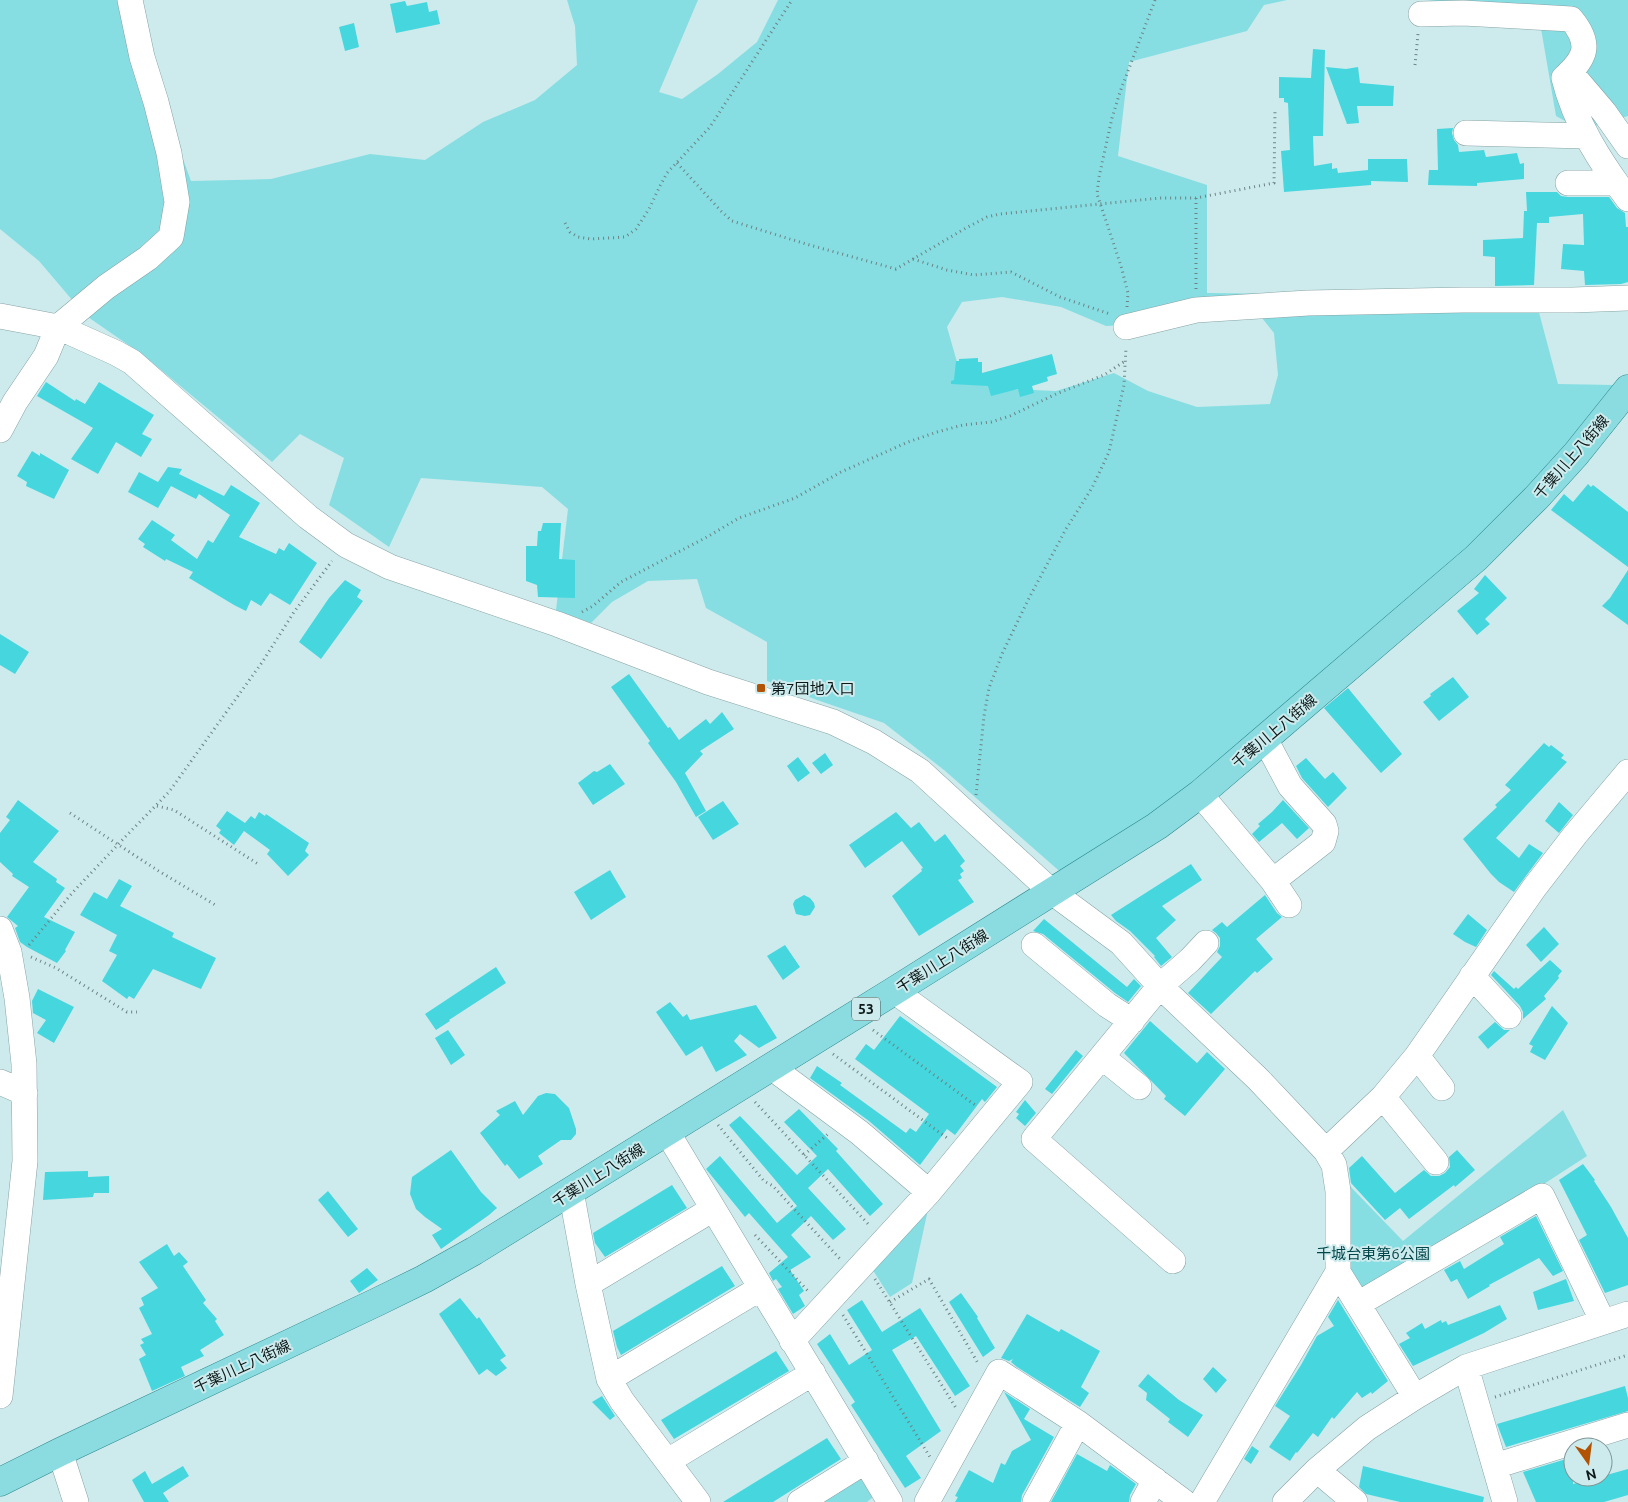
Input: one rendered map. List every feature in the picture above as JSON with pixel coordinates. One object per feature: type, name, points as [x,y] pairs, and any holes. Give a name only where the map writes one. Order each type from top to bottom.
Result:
[{"type":"main road","name":"千葉川上八街線","points":[[0,1482],[424,1279],[474,1251],[1157,826],[1200,794],[1476,558],[1537,497],[1576,454],[1628,389]]},
{"type":"street","points":[[0,430],[15,402],[46,356],[58,327],[106,286],[148,258],[171,237],[177,202],[169,153],[142,57],[130,0]]},
{"type":"street","points":[[1421,14],[1463,13],[1571,19],[1578,28],[1585,43],[1584,54],[1564,78],[1567,90],[1586,136],[1622,191]]},
{"type":"street","points":[[1570,72],[1604,112],[1628,146]]},
{"type":"street","points":[[1466,133],[1586,136]]},
{"type":"street","points":[[1568,183],[1622,191]]},
{"type":"street","points":[[1127,323],[1196,310],[1308,303],[1628,298]]},
{"type":"street","points":[[0,316],[58,327],[116,352],[132,362],[308,517],[346,545],[390,567],[557,624],[708,682],[832,722],[874,742],[920,771],[1052,892],[1121,943],[1160,986],[1258,1079],[1326,1151],[1334,1165],[1338,1191],[1338,1272],[1202,1502]]},
{"type":"street","points":[[1264,739],[1290,786],[1324,824],[1326,831],[1323,842],[1273,881]]},
{"type":"street","points":[[1326,1151],[1383,1097],[1417,1056],[1545,873],[1575,834],[1628,772]]},
{"type":"street","points":[[1200,794],[1273,881],[1289,905]]},
{"type":"street","points":[[0,929],[10,952],[17,998],[25,1093],[25,1160],[0,1396]]},
{"type":"street","points":[[1034,945],[1106,1005],[1132,1021]]},
{"type":"street","points":[[1173,1261],[1034,1138],[1160,986],[1200,958]]},
{"type":"street","points":[[1472,976],[1509,1016]]},
{"type":"street","points":[[792,1341],[929,1192],[1020,1082],[894,991]]},
{"type":"street","points":[[1417,1056],[1442,1088]]},
{"type":"street","points":[[1102,1057],[1139,1087]]},
{"type":"street","points":[[771,1067],[860,1133],[929,1192]]},
{"type":"street","points":[[0,1082],[25,1093]]},
{"type":"street","points":[[1383,1097],[1436,1162]]},
{"type":"street","points":[[667,1132],[889,1501]]},
{"type":"street","points":[[571,1191],[588,1284],[609,1379],[622,1401],[698,1502]]},
{"type":"street","points":[[1358,1304],[1542,1196],[1603,1322]]},
{"type":"street","points":[[588,1284],[713,1209]]},
{"type":"street","points":[[1338,1272],[1415,1397]]},
{"type":"street","points":[[609,1379],[761,1288]]},
{"type":"street","points":[[1285,1502],[1317,1470],[1367,1428],[1466,1367],[1628,1314]]},
{"type":"street","points":[[1466,1367],[1506,1502]]},
{"type":"street","points":[[927,1502],[999,1372],[1078,1423],[1184,1502]]},
{"type":"street","points":[[668,1461],[813,1373]]},
{"type":"street","points":[[1035,1502],[1078,1423]]},
{"type":"street","points":[[1495,1466],[1628,1425]]},
{"type":"street","points":[[60,1452],[76,1502]]},
{"type":"street","points":[[800,1502],[866,1461]]},
{"type":"street","points":[[1317,1470],[1355,1502]]},
{"type":"street","points":[[1143,1502],[1155,1480]]},
{"type":"path","points":[[565,224],[570,232],[578,237],[591,239],[625,237],[636,229],[650,209],[664,179],[710,127],[792,0]]},
{"type":"path","points":[[974,820],[984,716],[990,688],[1002,654],[1028,600],[1066,530],[1092,488],[1109,452],[1124,385],[1128,293],[1097,194],[1099,176],[1112,118],[1134,52],[1155,0]]},
{"type":"path","points":[[677,163],[732,221],[870,263],[896,269],[986,217],[1091,204],[1099,205],[1160,198],[1196,198],[1274,184],[1275,109]]},
{"type":"path","points":[[1196,198],[1196,310]]},
{"type":"path","points":[[912,259],[947,270],[974,275],[1011,272],[1060,297],[1127,323]]},
{"type":"path","points":[[557,624],[593,606],[622,582],[739,518],[795,498],[841,472],[908,442],[946,430],[991,422],[1010,416],[1056,394],[1104,375],[1125,360]]},
{"type":"path","points":[[137,1012],[127,1012],[56,968],[10,952],[73,892],[170,792],[263,661],[294,612],[322,573],[346,545]]},
{"type":"path","points":[[157,806],[174,810],[258,864]]},
{"type":"path","points":[[70,813],[157,870],[217,906]]},
{"type":"path","points":[[854,1016],[991,1117]]},
{"type":"path","points":[[815,1040],[964,1151]]},
{"type":"path","points":[[740,1086],[884,1241]]},
{"type":"path","points":[[704,1109],[764,1180],[773,1186],[859,1268],[890,1302],[968,1428]]},
{"type":"path","points":[[804,1155],[843,1120]]},
{"type":"path","points":[[752,1232],[827,1302],[942,1476]]},
{"type":"path","points":[[890,1302],[929,1280],[991,1386]]},
{"type":"path","points":[[1477,1403],[1628,1355]]},
{"type":"green space","points":[[0,0],[125,0],[191,181],[271,179],[370,154],[425,160],[483,122],[535,100],[577,65],[575,26],[567,0],[698,0],[659,92],[682,99],[718,74],[757,42],[778,0],[1287,0],[1264,5],[1247,31],[1129,62],[1118,156],[1207,185],[1207,293],[1437,296],[1536,301],[1558,384],[1614,385],[1525,501],[1170,810],[1065,876],[944,770],[884,723],[767,681],[767,642],[706,608],[697,579],[648,581],[612,602],[591,623],[556,610],[568,509],[542,487],[421,478],[389,547],[329,505],[344,458],[300,434],[272,462],[143,355],[85,315],[39,261],[0,229]],"holes":[[[1002,297],[1061,307],[1106,326],[1147,324],[1254,308],[1274,333],[1278,375],[1270,404],[1197,407],[1148,391],[1114,373],[1056,391],[1007,389],[957,362],[947,327],[962,302]]]},
{"type":"green space","points":[[1427,0],[1628,0],[1628,116],[1581,130],[1556,116],[1538,11]]},
{"type":"green space","name":"千城台東第6公園","points":[[1563,1110],[1587,1156],[1530,1193],[1359,1289],[1344,1265],[1344,1180],[1403,1241]]},
{"type":"green space","points":[[931,1196],[912,1283],[890,1297],[869,1264]]},
{"type":"green space","points":[[862,1475],[873,1493],[872,1498],[867,1502],[807,1502]]},
{"type":"building","points":[[405,1],[407,6],[427,2],[429,12],[437,10],[440,24],[396,33],[390,4]]},
{"type":"building","points":[[354,23],[359,47],[345,51],[339,27]]},
{"type":"building","points":[[1313,49],[1325,50],[1323,136],[1313,136],[1314,166],[1332,163],[1332,169],[1337,168],[1338,173],[1368,170],[1368,159],[1407,159],[1408,182],[1371,181],[1371,185],[1284,192],[1281,151],[1290,150],[1288,103],[1284,102],[1284,98],[1279,98],[1279,77],[1311,78]]},
{"type":"building","points":[[1326,67],[1346,69],[1358,67],[1360,83],[1394,86],[1393,106],[1357,106],[1359,123],[1347,124]]},
{"type":"building","points":[[1453,128],[1452,133],[1459,152],[1484,150],[1486,157],[1517,153],[1520,164],[1524,163],[1524,179],[1477,183],[1477,186],[1428,185],[1429,170],[1438,170],[1437,129]]},
{"type":"building","points":[[1526,192],[1557,192],[1561,196],[1568,197],[1609,197],[1617,208],[1625,213],[1626,227],[1628,227],[1628,282],[1621,284],[1585,285],[1584,271],[1561,269],[1563,244],[1584,245],[1583,214],[1549,217],[1549,223],[1537,223],[1534,285],[1495,286],[1495,257],[1483,256],[1483,240],[1523,238],[1524,211],[1527,211]]},
{"type":"building","points":[[1052,354],[1057,374],[1047,377],[1048,381],[1032,386],[1034,393],[1020,397],[1018,389],[991,396],[988,386],[951,384],[951,381],[954,380],[956,361],[959,361],[959,359],[978,358],[978,362],[982,362],[982,373]]},
{"type":"building","points":[[46,382],[75,401],[76,399],[85,404],[99,382],[154,415],[142,434],[152,439],[141,457],[116,442],[98,474],[71,459],[93,428],[37,396]]},
{"type":"building","points":[[32,451],[40,456],[40,453],[69,470],[54,499],[26,486],[27,482],[17,476]]},
{"type":"building","points":[[168,467],[182,469],[179,474],[224,496],[231,485],[260,503],[239,537],[276,554],[279,548],[284,551],[289,543],[317,563],[290,605],[270,593],[261,606],[251,600],[246,611],[189,578],[193,572],[166,559],[165,561],[143,547],[145,544],[138,539],[152,520],[175,535],[171,540],[197,559],[208,540],[213,543],[230,515],[199,494],[196,499],[171,486],[158,508],[128,492],[139,472],[158,482]]},
{"type":"building","points":[[1588,484],[1591,487],[1593,485],[1628,512],[1628,567],[1551,510],[1564,494],[1573,502]]},
{"type":"building","points":[[543,523],[561,523],[559,559],[575,560],[575,598],[538,597],[537,585],[526,581],[526,546],[537,546],[538,531],[541,531]]},
{"type":"building","points":[[1628,570],[1628,625],[1602,606],[1610,598]]},
{"type":"building","points":[[1485,575],[1507,598],[1485,619],[1490,624],[1477,635],[1457,611],[1479,593],[1474,589]]},
{"type":"building","points":[[345,580],[361,590],[357,597],[363,601],[321,659],[299,642],[329,598]]},
{"type":"building","points":[[0,634],[29,652],[15,674],[0,665]]},
{"type":"building","points":[[629,674],[668,728],[670,727],[679,740],[706,719],[710,724],[722,712],[734,729],[700,751],[703,754],[685,773],[706,811],[696,817],[676,782],[648,743],[650,741],[611,687]]},
{"type":"building","points":[[1453,677],[1469,697],[1439,721],[1423,702],[1431,696],[1430,694]]},
{"type":"building","points":[[1348,688],[1402,754],[1381,773],[1324,708]]},
{"type":"building","points":[[1544,743],[1549,747],[1551,745],[1564,755],[1561,758],[1567,762],[1496,838],[1519,858],[1529,844],[1543,853],[1514,892],[1491,874],[1463,839],[1497,807],[1495,805],[1511,790],[1505,785]]},
{"type":"building","points":[[825,753],[833,765],[821,774],[812,763]]},
{"type":"building","points":[[798,757],[810,773],[798,782],[787,766]]},
{"type":"building","points":[[1306,758],[1325,779],[1333,772],[1347,788],[1328,807],[1302,778],[1296,766]]},
{"type":"building","points":[[610,764],[625,784],[593,805],[578,783],[594,771],[597,772]]},
{"type":"building","points":[[18,800],[59,831],[33,862],[57,879],[56,882],[65,888],[44,917],[75,932],[66,951],[57,963],[20,942],[15,928],[18,926],[7,917],[29,887],[12,876],[13,874],[0,862],[0,833],[10,820],[6,817]]},
{"type":"building","points":[[1283,800],[1309,828],[1297,839],[1282,823],[1259,842],[1252,834],[1260,826],[1258,824]]},
{"type":"building","points":[[723,801],[739,824],[713,840],[698,817]]},
{"type":"building","points":[[1559,802],[1573,815],[1559,833],[1545,821]]},
{"type":"building","points":[[227,811],[245,823],[251,816],[255,819],[259,812],[265,816],[266,814],[309,843],[305,851],[309,855],[288,876],[267,854],[270,850],[244,831],[234,845],[219,833],[221,830],[216,826]]},
{"type":"building","points":[[896,812],[911,828],[919,822],[935,842],[945,834],[965,861],[960,866],[964,871],[960,874],[962,878],[958,880],[974,902],[919,936],[892,896],[922,871],[921,869],[923,868],[902,841],[865,868],[849,845]]},
{"type":"building","points":[[1191,864],[1202,880],[1162,906],[1176,920],[1156,938],[1172,957],[1161,966],[1155,956],[1111,915]]},
{"type":"building","points":[[610,870],[626,897],[591,920],[574,892]]},
{"type":"building","points":[[119,879],[132,886],[120,906],[174,933],[172,937],[216,958],[201,989],[153,969],[134,999],[129,996],[127,999],[102,981],[117,955],[109,951],[117,935],[80,915],[94,892],[107,899]]},
{"type":"building","points":[[804,895],[810,898],[815,907],[810,915],[805,916],[796,914],[793,904],[795,900]]},
{"type":"building","points":[[1265,895],[1277,913],[1282,917],[1256,939],[1273,959],[1257,973],[1255,971],[1211,1014],[1188,993],[1222,957],[1217,952],[1220,946],[1220,938],[1212,930],[1222,922],[1227,927]]},
{"type":"building","points":[[1468,914],[1487,930],[1476,947],[1453,934]]},
{"type":"building","points":[[1044,919],[1127,987],[1134,979],[1141,986],[1128,1002],[1043,934],[1033,931]]},
{"type":"building","points":[[1544,927],[1559,944],[1541,962],[1526,945]]},
{"type":"building","points":[[785,945],[800,967],[783,980],[767,956]]},
{"type":"building","points":[[1550,960],[1562,971],[1558,976],[1559,978],[1544,996],[1546,999],[1523,1019],[1523,1012],[1520,1006],[1491,975],[1494,971],[1514,989],[1516,987],[1518,989]]},
{"type":"building","points":[[496,967],[506,983],[436,1030],[425,1014]]},
{"type":"building","points":[[38,989],[74,1007],[54,1043],[37,1033],[46,1020],[33,1013],[32,1001]]},
{"type":"building","points":[[670,1002],[683,1017],[687,1014],[690,1020],[756,1005],[777,1038],[759,1048],[740,1034],[734,1041],[747,1055],[716,1072],[702,1046],[686,1056],[656,1012]]},
{"type":"building","points":[[1552,1006],[1568,1023],[1545,1060],[1530,1052],[1533,1046],[1529,1044]]},
{"type":"building","points":[[900,1016],[997,1087],[985,1102],[982,1099],[955,1135],[947,1129],[920,1165],[869,1121],[810,1078],[817,1066],[906,1133],[910,1128],[916,1132],[929,1114],[855,1059],[866,1044],[874,1050]]},
{"type":"building","points":[[1150,1021],[1197,1063],[1207,1052],[1225,1069],[1185,1116],[1164,1099],[1166,1096],[1124,1053]]},
{"type":"building","points":[[1495,1022],[1504,1030],[1510,1030],[1488,1049],[1478,1037]]},
{"type":"building","points":[[448,1030],[465,1055],[451,1065],[435,1038]]},
{"type":"building","points":[[1076,1050],[1083,1056],[1052,1094],[1045,1089]]},
{"type":"building","points":[[546,1093],[555,1094],[569,1108],[576,1134],[571,1140],[561,1140],[538,1156],[543,1164],[519,1179],[507,1164],[505,1166],[480,1133],[500,1115],[496,1111],[515,1101],[523,1115],[538,1096]]},
{"type":"building","points":[[1025,1100],[1036,1113],[1025,1126],[1016,1118],[1019,1114],[1016,1112]]},
{"type":"building","points":[[799,1109],[838,1149],[836,1151],[883,1204],[870,1216],[828,1169],[808,1188],[846,1229],[833,1240],[811,1216],[791,1235],[811,1257],[790,1270],[804,1291],[799,1295],[805,1306],[793,1314],[778,1289],[782,1287],[776,1279],[773,1281],[769,1273],[788,1257],[749,1213],[745,1217],[706,1169],[720,1156],[777,1223],[797,1206],[729,1125],[740,1116],[797,1175],[817,1156],[784,1122]]},
{"type":"building","points":[[451,1150],[481,1192],[497,1208],[441,1249],[432,1235],[442,1229],[416,1209],[410,1194],[412,1177]]},
{"type":"building","points":[[1457,1150],[1475,1170],[1455,1187],[1454,1185],[1409,1219],[1400,1208],[1385,1220],[1351,1183],[1349,1168],[1362,1156],[1395,1193],[1424,1170],[1431,1176],[1439,1176],[1445,1173],[1450,1167],[1449,1157]]},
{"type":"building","points":[[1583,1164],[1595,1180],[1628,1238],[1628,1285],[1605,1293],[1579,1240],[1587,1235],[1559,1180]]},
{"type":"building","points":[[88,1171],[88,1177],[109,1176],[109,1193],[94,1193],[93,1197],[43,1200],[45,1172]]},
{"type":"building","points":[[672,1185],[687,1208],[605,1257],[595,1243],[593,1233]]},
{"type":"building","points":[[328,1191],[358,1229],[348,1237],[318,1200]]},
{"type":"building","points":[[1536,1216],[1563,1271],[1553,1276],[1539,1258],[1489,1285],[1468,1299],[1457,1279],[1451,1282],[1444,1270],[1460,1261],[1464,1269],[1504,1244],[1500,1237]]},
{"type":"building","points":[[167,1244],[174,1256],[179,1252],[188,1262],[183,1266],[206,1300],[203,1303],[217,1319],[215,1321],[224,1335],[200,1350],[204,1356],[181,1367],[185,1376],[152,1391],[139,1359],[146,1355],[140,1345],[144,1343],[141,1339],[152,1334],[139,1308],[144,1305],[141,1298],[158,1288],[139,1262]]},
{"type":"building","points":[[722,1266],[735,1286],[621,1355],[613,1331]]},
{"type":"building","points":[[367,1268],[378,1280],[359,1293],[350,1281]]},
{"type":"building","points":[[1566,1279],[1574,1301],[1538,1310],[1533,1292]]},
{"type":"building","points":[[961,1293],[978,1317],[995,1348],[983,1357],[949,1302]]},
{"type":"building","points":[[460,1298],[477,1319],[479,1317],[506,1356],[500,1360],[507,1368],[496,1376],[487,1369],[479,1375],[439,1314]]},
{"type":"building","points":[[862,1300],[882,1332],[920,1308],[970,1386],[955,1396],[916,1336],[892,1350],[941,1431],[906,1456],[921,1478],[905,1488],[851,1405],[855,1402],[817,1344],[830,1334],[849,1365],[872,1350],[847,1310]]},
{"type":"building","points":[[1338,1300],[1388,1381],[1372,1394],[1371,1392],[1362,1398],[1357,1392],[1334,1419],[1332,1417],[1318,1437],[1313,1433],[1290,1461],[1269,1447],[1290,1416],[1275,1406],[1317,1336],[1334,1326],[1328,1317]]},
{"type":"building","points":[[1500,1305],[1507,1319],[1484,1333],[1413,1366],[1399,1344],[1410,1338],[1406,1333],[1422,1323],[1425,1329],[1441,1320],[1442,1323],[1446,1321],[1448,1325]]},
{"type":"building","points":[[1027,1314],[1059,1332],[1061,1329],[1100,1351],[1081,1387],[1089,1393],[1080,1407],[1017,1367],[1011,1362],[1013,1359],[1009,1361],[1001,1358]]},
{"type":"building","points":[[776,1351],[789,1371],[674,1439],[661,1420]]},
{"type":"building","points":[[1213,1367],[1227,1380],[1216,1393],[1203,1379]]},
{"type":"building","points":[[1148,1374],[1179,1400],[1203,1415],[1188,1437],[1168,1422],[1170,1419],[1146,1400],[1147,1393],[1138,1386]]},
{"type":"building","points":[[1625,1386],[1628,1398],[1628,1411],[1506,1447],[1497,1424]]},
{"type":"building","points":[[1004,1392],[1030,1409],[1024,1419],[1054,1437],[1022,1495],[1021,1502],[955,1502],[958,1497],[955,1496],[969,1470],[993,1483],[1001,1463],[1005,1465],[1012,1451],[1031,1440]]},
{"type":"building","points":[[602,1396],[615,1416],[610,1420],[592,1402]]},
{"type":"building","points":[[827,1438],[841,1459],[773,1502],[723,1502]]},
{"type":"building","points":[[1252,1446],[1259,1451],[1251,1464],[1244,1459]]},
{"type":"building","points":[[1077,1454],[1107,1471],[1110,1465],[1136,1484],[1130,1495],[1129,1502],[1051,1502]]},
{"type":"building","points":[[1563,1460],[1563,1487],[1613,1487],[1613,1473],[1628,1469],[1628,1495],[1604,1502],[1536,1502],[1523,1472]]},
{"type":"building","points":[[183,1466],[189,1476],[163,1493],[169,1502],[144,1502],[132,1480],[145,1471],[152,1484]]},
{"type":"building","points":[[1363,1466],[1484,1497],[1483,1502],[1400,1502],[1366,1494],[1359,1487]]},
{"type":"place","name":"第7団地入口","points":[[761,688]]}]
